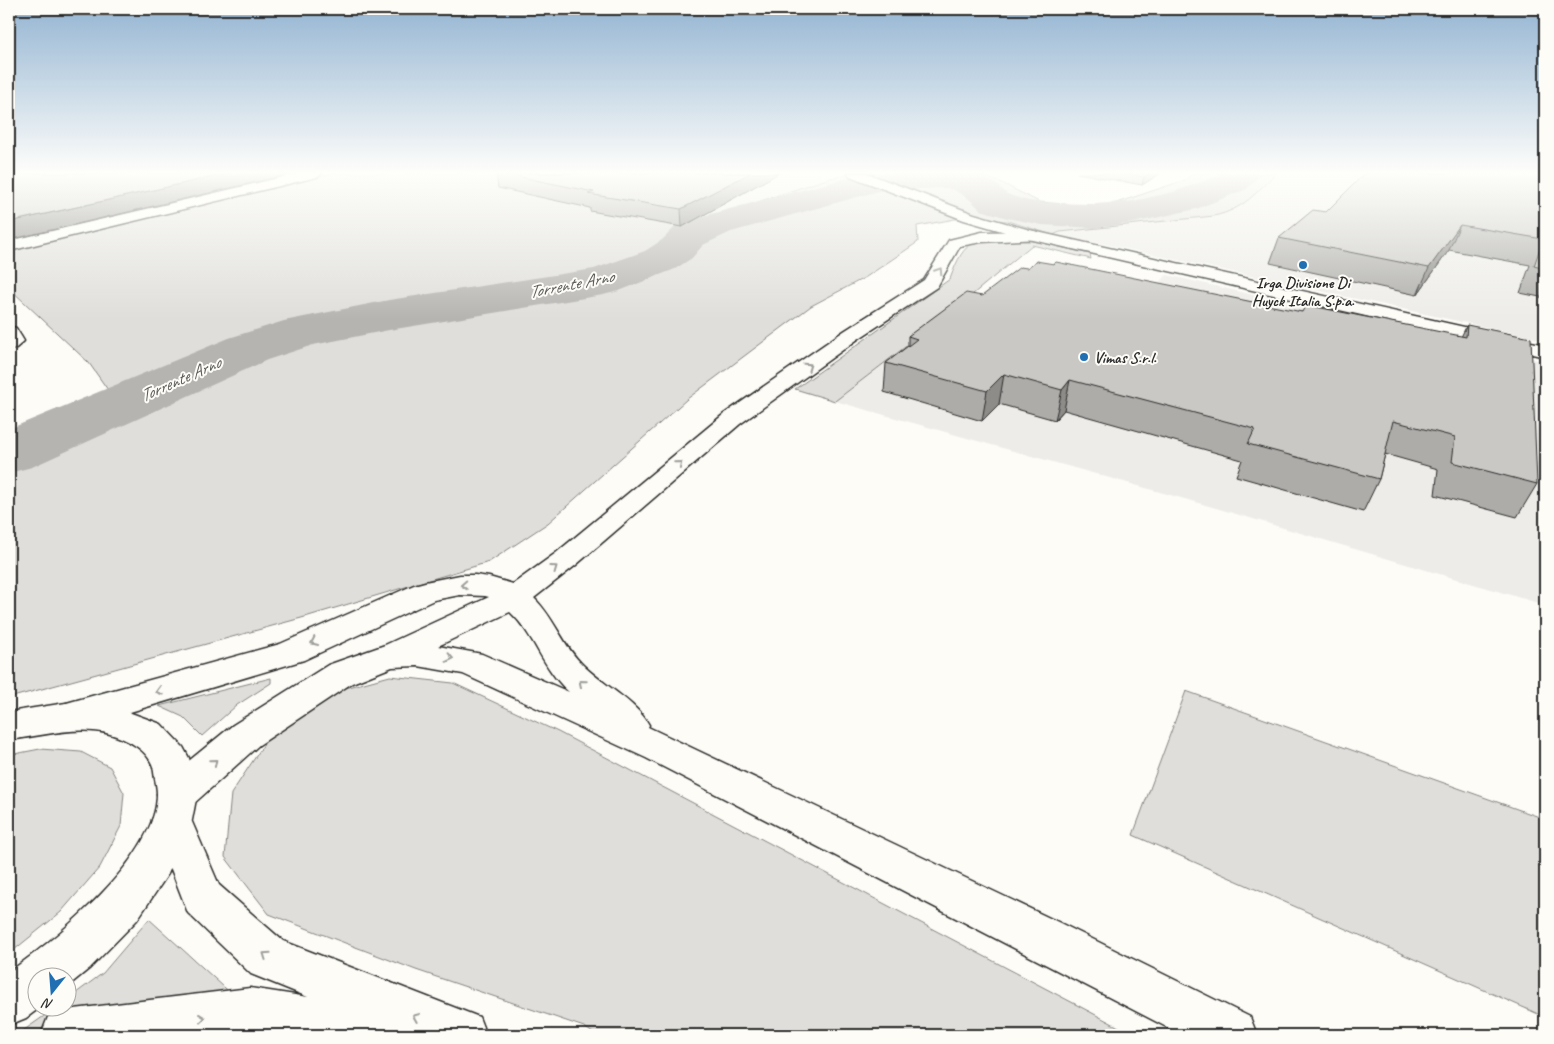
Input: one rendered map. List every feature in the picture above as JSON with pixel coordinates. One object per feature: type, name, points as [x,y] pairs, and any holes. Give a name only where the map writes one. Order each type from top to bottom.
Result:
[{"type":"main road","points":[[9,246],[111,222]]},
{"type":"main road","points":[[985,222],[1034,236],[1545,351]]},
{"type":"main road","points":[[55,966],[74,952],[121,905],[153,861],[175,807],[246,735],[340,674],[390,655],[515,597],[566,559],[732,418],[851,335],[931,283],[954,243],[982,237],[1034,236]]},
{"type":"main road","points":[[9,332],[14,341],[9,344]]},
{"type":"main road","points":[[9,726],[66,717],[292,652],[391,606],[433,590],[448,586],[470,584],[494,587],[515,597],[531,615],[561,663],[659,748]]},
{"type":"main road","points":[[390,655],[418,654],[470,663],[659,748],[1042,938],[1232,1035]]},
{"type":"main road","points":[[66,717],[112,720],[148,734],[170,758],[175,807],[203,899],[267,958],[461,1035]]},
{"type":"main road","points":[[9,1001],[28,987]]},
{"type":"main road","points":[[66,1035],[250,1012],[366,1032],[372,1035]]},
{"type":"shaded area","points":[[132,222],[657,222],[682,227],[698,222],[940,222],[917,226],[918,242],[866,277],[811,306],[687,399],[548,523],[489,562],[305,617],[9,698],[9,462],[265,350],[247,344],[115,400],[89,363],[9,288],[9,251]]},
{"type":"shaded area","points":[[657,222],[698,222],[682,227]]},
{"type":"shaded area","points":[[1010,222],[1159,222],[1060,232],[1053,235]]},
{"type":"shaded area","points":[[1159,222],[1545,222],[1545,340],[1104,244],[1053,235],[1059,232]]},
{"type":"shaded area","points":[[1015,240],[1039,242],[1090,254],[1091,259],[1032,245],[961,304],[835,401],[795,389],[950,279],[966,248],[980,241]]},
{"type":"shaded area","points":[[1167,275],[1545,362],[1545,605],[1192,501],[835,401],[961,304],[1102,339]]},
{"type":"shaded area","points":[[390,676],[453,683],[558,732],[1134,1035],[596,1035],[584,1027],[416,970],[269,914],[225,857],[231,794],[266,741],[338,690]]},
{"type":"shaded area","points":[[271,678],[271,683],[237,705],[202,736],[183,717],[159,706]]},
{"type":"shaded area","points":[[1186,691],[1545,819],[1545,1017],[1133,835]]},
{"type":"shaded area","points":[[40,749],[81,752],[110,767],[124,793],[121,826],[100,867],[61,912],[9,954],[9,755]]},
{"type":"shaded area","points":[[149,919],[246,1007],[179,1024],[106,1035],[17,1035],[44,1016],[78,1016],[78,992],[103,973]]},
{"type":"building","points":[[1299,222],[1545,222],[1545,269],[1534,266],[1543,239],[1460,225],[1429,268],[1279,238]]},
{"type":"building","points":[[1036,261],[1054,264],[1056,262],[1302,312],[1306,305],[1466,337],[1467,325],[1531,338],[1537,484],[1452,462],[1455,437],[1393,421],[1379,479],[1248,444],[1255,429],[1070,380],[1062,390],[1004,374],[987,391],[886,363],[917,339],[908,336],[966,293],[982,296],[1020,267],[1027,268]]},
{"type":"waterway","name":"Torrente Arno","points":[[9,453],[248,349],[302,332],[389,315],[603,281],[660,260],[677,249],[689,236],[725,222]]},
{"type":"place","name":"Irga Divisione Di Huyck Italia S.p.a.","points":[[1303,265]]},
{"type":"place","name":"Vimas S.r.l.","points":[[1084,357]]}]
